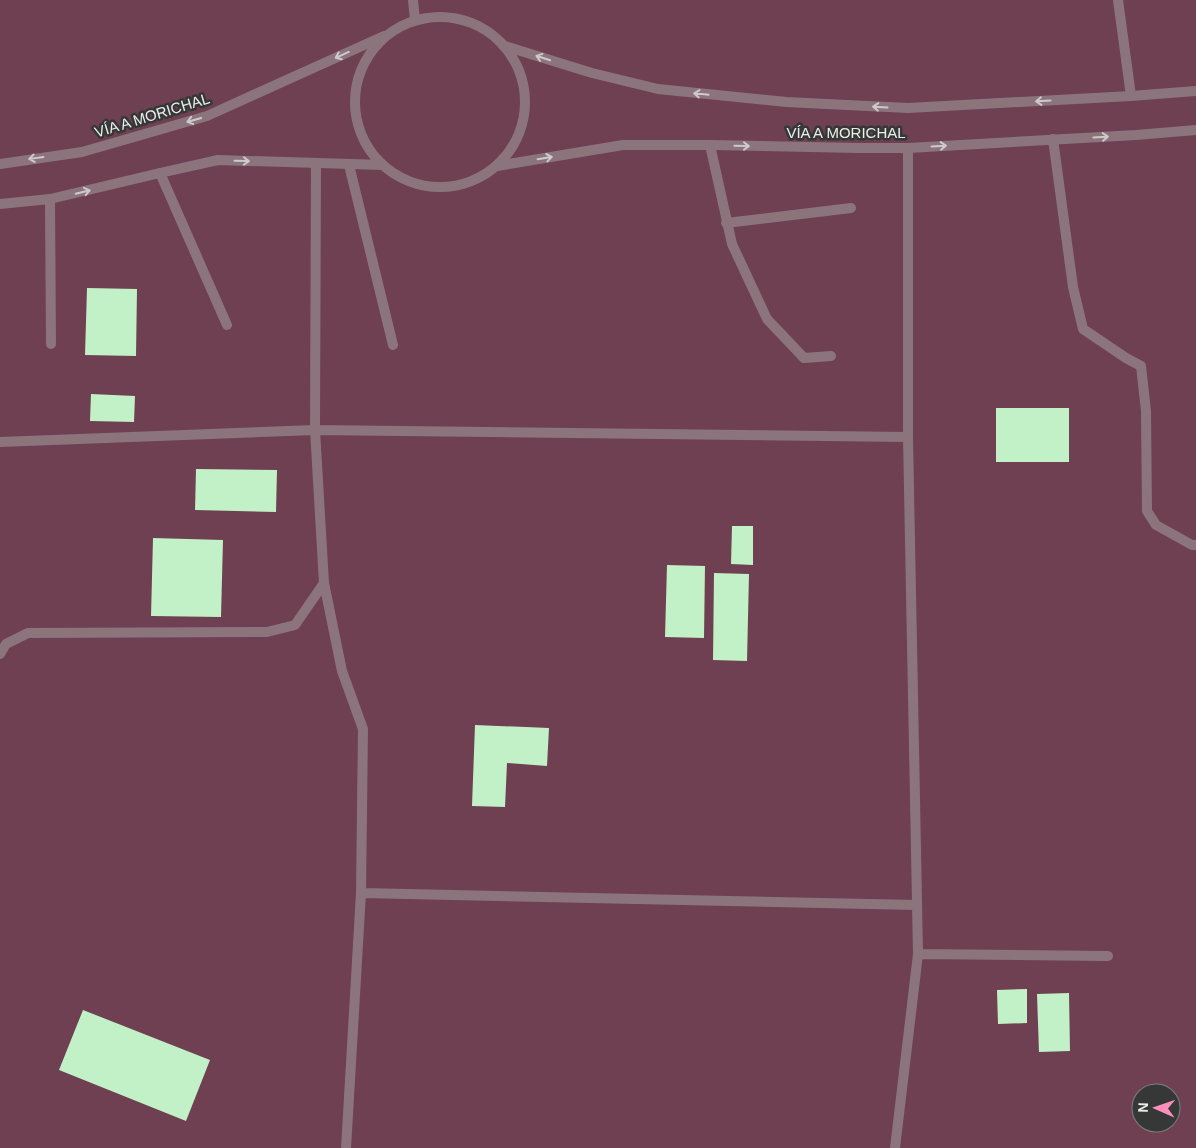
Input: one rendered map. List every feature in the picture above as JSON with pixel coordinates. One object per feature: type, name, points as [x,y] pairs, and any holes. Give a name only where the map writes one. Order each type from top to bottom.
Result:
[{"type":"street","points":[[413,0],[414,20]]},
{"type":"street","points":[[1118,0],[1131,96]]},
{"type":"street","points":[[447,16],[479,25],[505,46],[519,68],[525,94],[524,120],[514,145],[497,166],[470,182],[440,187],[410,182],[383,166],[365,142],[356,114],[357,84],[367,57],[387,35],[414,20],[447,16]]},
{"type":"street","name":"VÍA A MORICHAL","points":[[0,164],[82,152],[207,116],[387,35]]},
{"type":"street","name":"VÍA A MORICHAL","points":[[505,46],[592,73],[658,89],[786,102],[908,108],[1196,91]]},
{"type":"street","name":"VÍA A MORICHAL","points":[[497,166],[623,145],[908,148],[1196,130]]},
{"type":"street","points":[[1053,139],[1073,287],[1083,329],[1141,366],[1146,411],[1147,511],[1156,525],[1192,545],[1196,545]]},
{"type":"street","points":[[710,145],[732,244],[766,319],[804,358],[831,356]]},
{"type":"street","points":[[895,1148],[918,954],[908,437],[908,148]]},
{"type":"street","points":[[0,204],[50,200],[218,160],[383,166]]},
{"type":"street","points":[[316,163],[315,430],[324,582],[342,671],[363,729],[362,893],[346,1148]]},
{"type":"street","points":[[349,165],[394,345]]},
{"type":"street","points":[[160,173],[227,326]]},
{"type":"street","points":[[50,200],[51,344]]},
{"type":"street","points":[[726,223],[851,208]]},
{"type":"street","points":[[0,442],[315,430],[908,437]]},
{"type":"street","points":[[0,654],[6,644],[28,633],[267,632],[295,625],[324,582]]},
{"type":"street","points":[[362,893],[917,905]]},
{"type":"street","points":[[918,954],[1108,956]]},
{"type":"shaded area","points":[[0,0],[1196,0],[1196,1148],[0,1148]]},
{"type":"building","points":[[87,288],[137,289],[136,356],[85,355]]},
{"type":"building","points":[[91,394],[135,396],[134,422],[90,421]]},
{"type":"building","points":[[996,408],[1069,408],[1069,462],[996,462]]},
{"type":"building","points":[[196,469],[277,470],[276,512],[195,510]]},
{"type":"building","points":[[732,526],[753,526],[753,565],[731,564]]},
{"type":"building","points":[[153,538],[223,540],[221,617],[151,616]]},
{"type":"building","points":[[667,565],[705,566],[704,638],[665,637]]},
{"type":"building","points":[[714,573],[749,574],[747,661],[713,660]]},
{"type":"building","points":[[475,725],[549,728],[547,766],[507,763],[505,807],[472,806]]},
{"type":"building","points":[[1027,989],[1027,1023],[998,1024],[997,990]]},
{"type":"building","points":[[1069,993],[1070,1051],[1039,1052],[1037,994]]},
{"type":"building","points":[[83,1010],[210,1060],[186,1121],[59,1070]]}]
